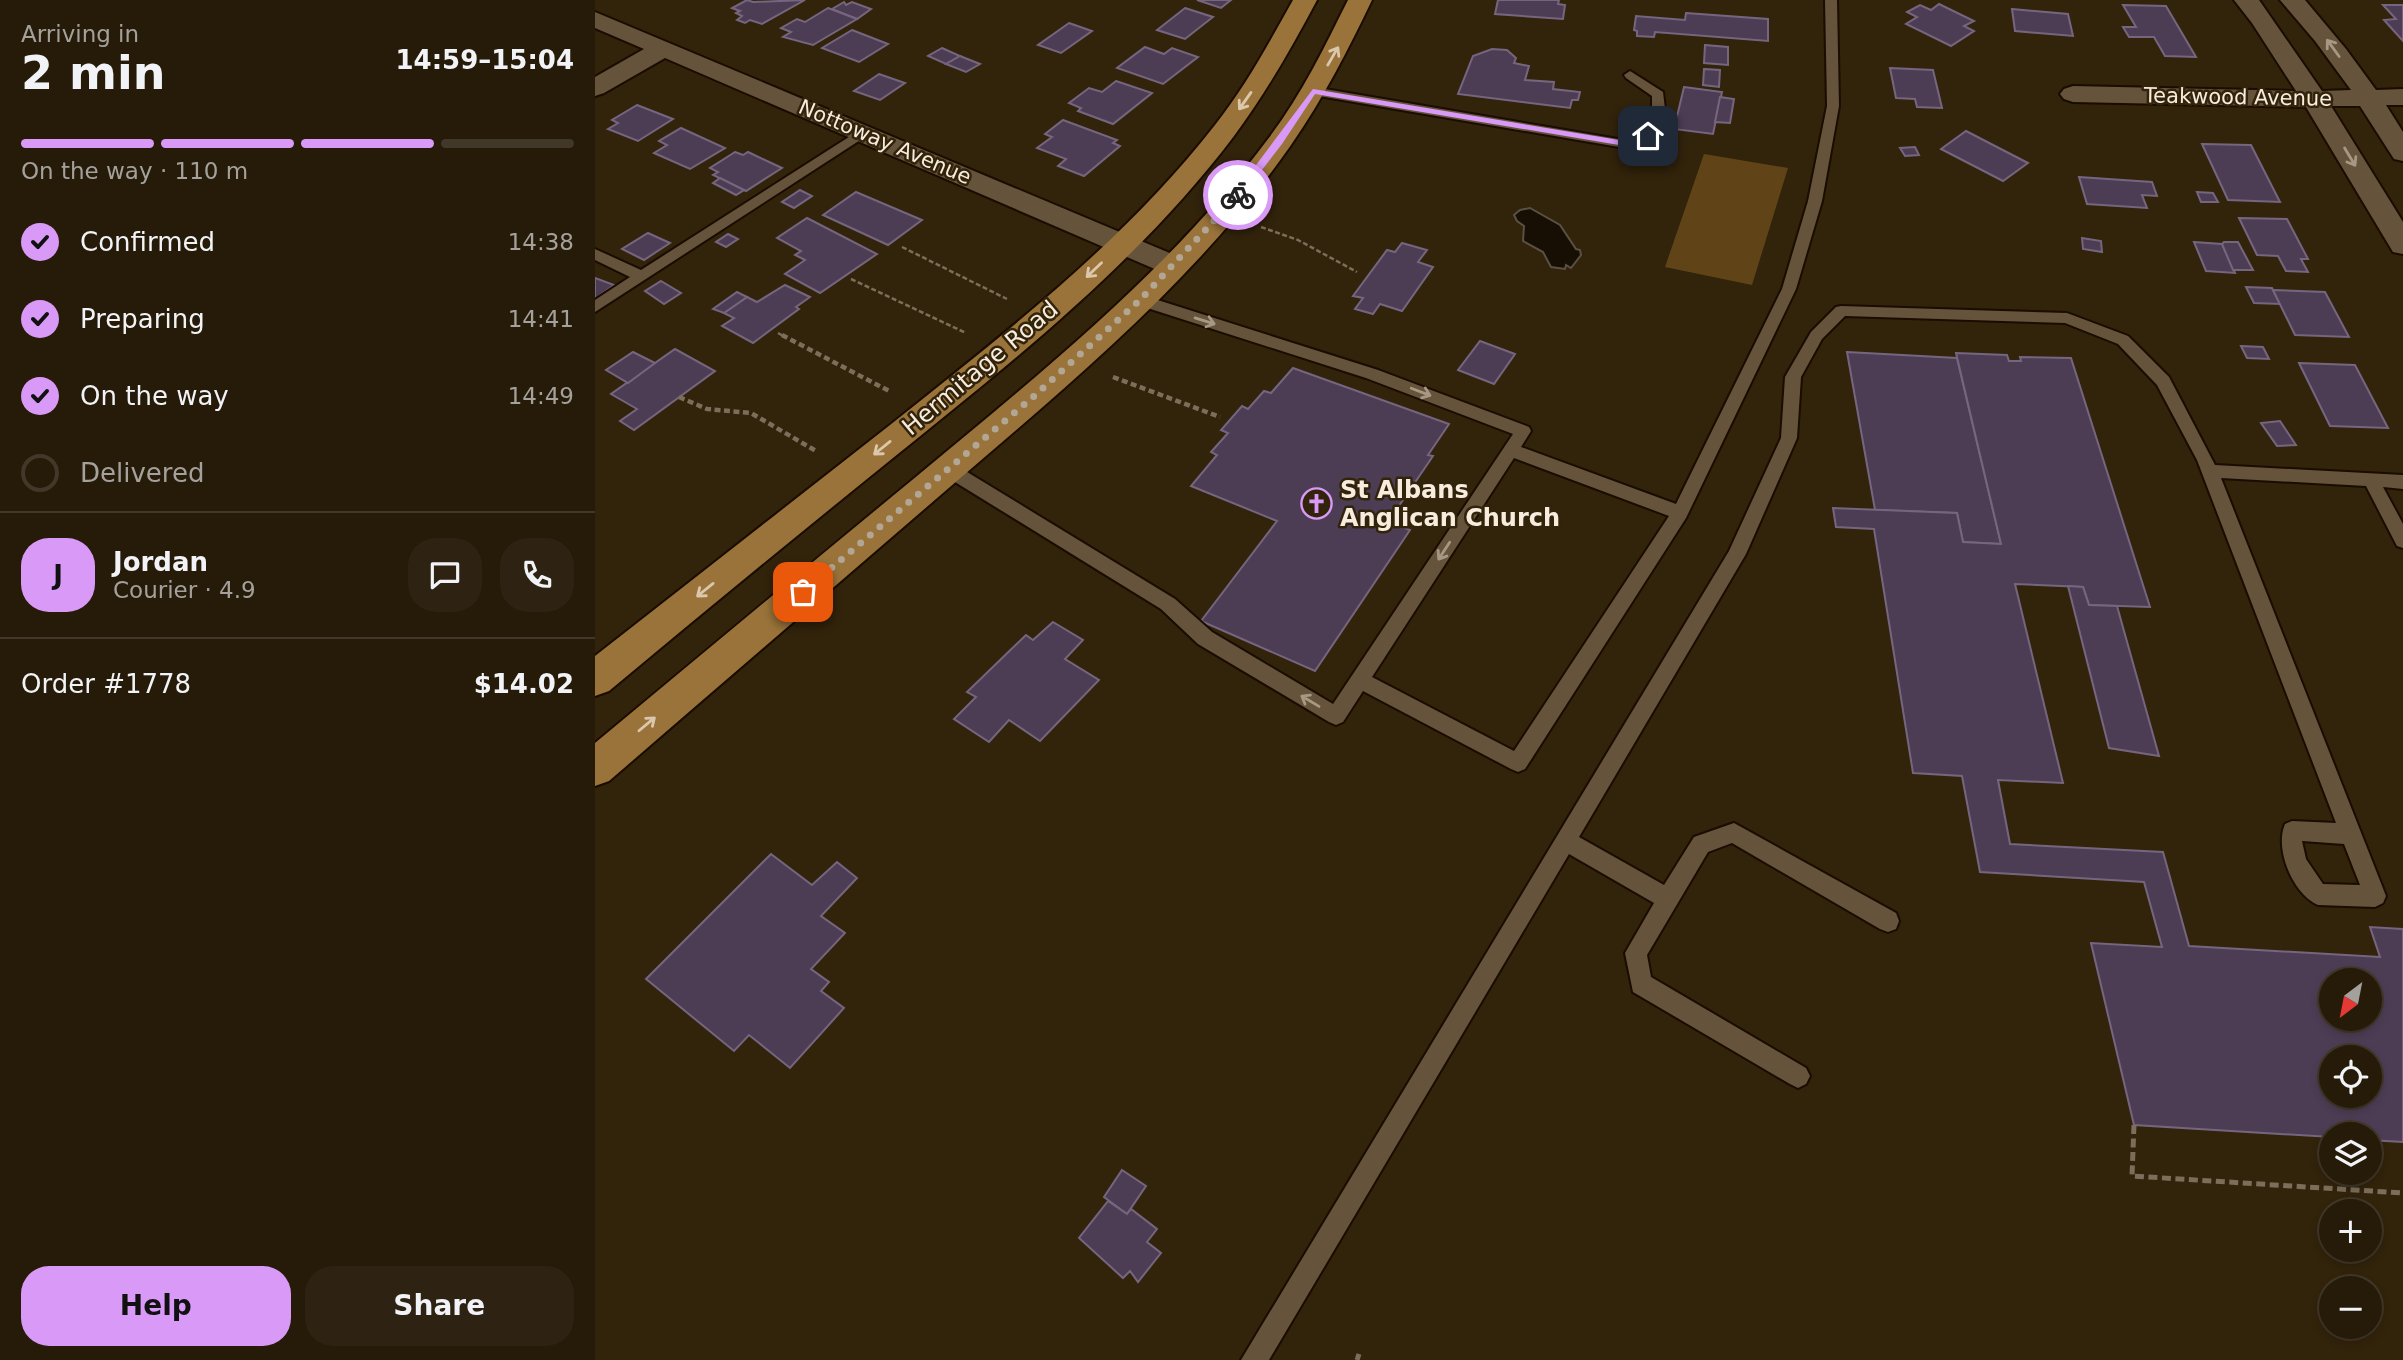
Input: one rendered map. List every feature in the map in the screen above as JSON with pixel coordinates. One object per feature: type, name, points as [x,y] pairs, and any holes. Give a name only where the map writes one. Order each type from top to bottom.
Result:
[{"type":"main road","name":"Hermitage Road","points":[[595,679],[975,374],[1075,288],[1187,174],[1243,104],[1283,42],[1305,0]]},
{"type":"main road","points":[[595,768],[948,469],[1140,300],[1174,266],[1252,178],[1313,91],[1340,44],[1360,0]]},
{"type":"street","points":[[2246,0],[2262,19],[2314,99],[2403,245]]},
{"type":"street","points":[[2292,0],[2319,28],[2403,153]]},
{"type":"street","name":"Nottoway Avenue","points":[[595,19],[1174,266]]},
{"type":"street","points":[[595,88],[664,48]]},
{"type":"street","name":"Teakwood Avenue","points":[[2073,94],[2314,99],[2403,97]]},
{"type":"lane","points":[[1359,680],[1518,763],[1680,513],[1789,289],[1811,214],[1833,107],[1832,0]]},
{"type":"lane","points":[[1313,91],[1625,144],[1648,136],[1659,117],[1658,95],[1630,75]]},
{"type":"lane","points":[[595,307],[863,132]]},
{"type":"lane","points":[[595,254],[642,276]]},
{"type":"lane","points":[[948,469],[1168,604],[1205,638],[1336,716],[1523,431],[1372,374],[1140,300]]},
{"type":"lane","points":[[1254,1360],[1737,554],[1789,438],[1793,377],[1816,336],[1841,311],[2067,318],[2123,340],[2163,381],[2210,471],[2351,834]]},
{"type":"lane","points":[[1510,450],[1680,513]]},
{"type":"lane","points":[[2210,471],[2403,482]]},
{"type":"lane","points":[[2371,480],[2403,541]]},
{"type":"lane","points":[[1798,1076],[1641,984],[1636,953],[1701,844],[1734,833],[1888,921]]},
{"type":"lane","points":[[1565,842],[1668,899]]},
{"type":"path","points":[[1255,227],[1271,229],[1304,241],[1328,259],[1357,272]]},
{"type":"path","points":[[902,247],[1008,299]]},
{"type":"path","points":[[851,279],[967,334]]},
{"type":"path","points":[[778,333],[892,393]]},
{"type":"path","points":[[1110,376],[1220,417]]},
{"type":"path","points":[[679,397],[707,409],[751,413],[817,451]]},
{"type":"path","points":[[2134,1125],[2132,1176],[2403,1193]]},
{"type":"shaded area","points":[[1704,154],[1788,168],[1752,285],[1665,267]]},
{"type":"shaded area","points":[[1530,208],[1560,225],[1576,249],[1580,250],[1581,255],[1571,268],[1566,265],[1565,269],[1551,267],[1543,252],[1523,241],[1524,226],[1514,215],[1520,210]]},
{"type":"building","points":[[747,0],[805,0],[762,24],[737,20],[742,16],[736,13],[740,11],[732,8]]},
{"type":"building","points":[[1197,0],[1231,0],[1221,8]]},
{"type":"building","points":[[1498,0],[1559,0],[1558,4],[1565,5],[1563,19],[1495,14]]},
{"type":"building","points":[[844,2],[846,5],[852,2],[871,9],[857,19],[832,9]]},
{"type":"building","points":[[1939,4],[1974,21],[1964,26],[1974,31],[1951,46],[1906,24],[1917,17],[1907,12],[1920,5],[1931,10]]},
{"type":"building","points":[[2123,5],[2166,6],[2196,57],[2165,56],[2154,37],[2129,37],[2123,27],[2136,27]]},
{"type":"building","points":[[2383,5],[2403,5],[2403,41],[2384,20],[2396,19]]},
{"type":"building","points":[[828,8],[857,19],[813,45],[783,37],[791,32],[781,28],[797,19],[805,22]]},
{"type":"building","points":[[1185,8],[1213,17],[1185,39],[1157,30]]},
{"type":"building","points":[[2012,9],[2068,14],[2073,36],[2015,31]]},
{"type":"building","points":[[1686,13],[1768,19],[1768,41],[1655,32],[1654,37],[1637,36],[1637,31],[1634,30],[1636,16],[1685,20]]},
{"type":"building","points":[[1069,23],[1092,31],[1061,53],[1038,45]]},
{"type":"building","points":[[852,30],[888,44],[859,62],[822,48]]},
{"type":"building","points":[[1705,45],[1728,47],[1728,65],[1704,63]]},
{"type":"building","points":[[1145,47],[1164,54],[1172,48],[1198,57],[1163,84],[1117,68]]},
{"type":"building","points":[[942,48],[960,56],[946,64],[928,56]]},
{"type":"building","points":[[1492,49],[1507,50],[1516,58],[1514,63],[1529,66],[1525,80],[1554,82],[1553,89],[1580,92],[1578,100],[1572,100],[1570,108],[1458,94],[1473,56]]},
{"type":"building","points":[[960,56],[980,64],[966,72],[946,64]]},
{"type":"building","points":[[1890,68],[1933,70],[1942,108],[1917,107],[1915,99],[1896,98]]},
{"type":"building","points":[[1704,69],[1720,70],[1719,87],[1703,85]]},
{"type":"building","points":[[879,74],[905,83],[880,100],[854,91]]},
{"type":"building","points":[[1116,81],[1152,93],[1113,124],[1078,111],[1081,108],[1069,103],[1089,88],[1102,92]]},
{"type":"building","points":[[1684,87],[1722,92],[1713,134],[1674,129]]},
{"type":"building","points":[[1720,97],[1734,99],[1730,123],[1715,122]]},
{"type":"building","points":[[637,105],[673,119],[638,141],[608,129],[618,123],[612,120]]},
{"type":"building","points":[[1063,120],[1117,140],[1113,143],[1120,146],[1084,176],[1058,166],[1066,159],[1037,148],[1052,137],[1045,134]]},
{"type":"building","points":[[681,128],[725,148],[690,169],[654,153],[667,145],[659,141]]},
{"type":"building","points":[[1966,131],[2028,163],[2003,181],[1941,149]]},
{"type":"building","points":[[2202,144],[2251,145],[2280,202],[2228,200]]},
{"type":"building","points":[[1915,147],[1919,155],[1905,156],[1900,148]]},
{"type":"building","points":[[735,152],[743,155],[748,152],[782,168],[746,191],[713,175],[718,172],[710,168]]},
{"type":"building","points":[[2079,177],[2152,182],[2157,196],[2142,195],[2147,208],[2087,204]]},
{"type":"building","points":[[720,178],[744,190],[736,195],[713,183]]},
{"type":"building","points":[[800,190],[812,196],[794,208],[782,202]]},
{"type":"building","points":[[856,192],[922,220],[888,245],[823,215]]},
{"type":"building","points":[[2197,192],[2213,193],[2218,202],[2201,202]]},
{"type":"building","points":[[807,218],[877,254],[820,293],[785,274],[805,260],[795,255],[801,251],[777,238]]},
{"type":"building","points":[[2239,218],[2287,219],[2308,259],[2301,259],[2308,272],[2286,271],[2278,256],[2257,255]]},
{"type":"building","points":[[648,233],[670,243],[644,260],[622,249]]},
{"type":"building","points":[[728,234],[738,239],[726,247],[716,242]]},
{"type":"building","points":[[2082,238],[2101,241],[2102,252],[2083,249]]},
{"type":"building","points":[[2194,242],[2222,244],[2235,273],[2206,271]]},
{"type":"building","points":[[2238,242],[2253,270],[2233,270],[2222,244]]},
{"type":"building","points":[[1402,243],[1427,250],[1418,262],[1433,267],[1402,311],[1380,304],[1373,314],[1355,309],[1363,298],[1353,296],[1387,250],[1395,252]]},
{"type":"building","points":[[595,278],[614,285],[595,299]]},
{"type":"building","points":[[661,281],[681,293],[664,304],[645,291]]},
{"type":"building","points":[[785,285],[810,297],[796,307],[799,309],[753,343],[722,326],[734,318],[724,313],[747,297],[757,302]]},
{"type":"building","points":[[2246,287],[2272,288],[2280,304],[2254,303]]},
{"type":"building","points":[[2273,290],[2325,292],[2349,337],[2295,335]]},
{"type":"building","points":[[737,292],[747,297],[724,313],[713,309]]},
{"type":"building","points":[[1480,341],[1515,354],[1494,384],[1458,370]]},
{"type":"building","points":[[2241,346],[2263,347],[2269,359],[2247,358]]},
{"type":"building","points":[[675,349],[715,371],[634,430],[620,421],[637,409],[611,394]]},
{"type":"building","points":[[633,352],[655,363],[628,383],[606,370]]},
{"type":"building","points":[[1847,352],[1957,358],[2001,544],[1963,542],[1957,513],[1875,510]]},
{"type":"building","points":[[1956,353],[2007,355],[2009,361],[2021,361],[2020,357],[2071,358],[2150,607],[2089,605],[2083,587],[2015,584],[2063,783],[1998,780],[2010,844],[2163,852],[2189,946],[2380,957],[2370,927],[2403,929],[2403,1142],[2382,1141],[2382,1122],[2319,1122],[2319,1136],[2134,1125],[2091,943],[2162,947],[2144,882],[1980,872],[1962,776],[1913,773],[1874,529],[1836,527],[1833,508],[1957,513],[1963,542],[2001,544]]},
{"type":"building","points":[[2299,363],[2355,365],[2388,428],[2330,426]]},
{"type":"building","name":"St Albans Anglican Church","points":[[1293,368],[1449,424],[1428,455],[1433,456],[1388,522],[1410,530],[1315,671],[1201,621],[1277,521],[1191,486],[1217,455],[1211,452],[1228,433],[1221,430],[1242,406],[1248,409],[1264,391],[1271,393]]},
{"type":"building","points":[[2280,421],[2296,445],[2277,446],[2261,423]]},
{"type":"building","points":[[2068,586],[2083,587],[2089,605],[2117,606],[2159,756],[2109,748]]},
{"type":"building","points":[[1053,622],[1083,640],[1065,659],[1099,680],[1040,741],[1009,720],[989,742],[954,719],[976,697],[967,692],[1026,635],[1033,640]]},
{"type":"building","points":[[771,854],[812,885],[837,862],[857,878],[821,916],[845,933],[811,969],[829,982],[821,991],[844,1008],[790,1068],[749,1035],[734,1051],[646,979]]},
{"type":"building","points":[[1122,1170],[1146,1186],[1127,1214],[1104,1197]]},
{"type":"building","points":[[1108,1201],[1127,1214],[1131,1209],[1157,1229],[1147,1242],[1161,1253],[1138,1282],[1130,1271],[1123,1278],[1079,1238]]},
{"type":"way so far","points":[[803,592],[1033,397],[1140,300],[1238,195]]},
{"type":"place","name":"St Albans Anglican Church","points":[[1317,504]]},
{"type":"route","points":[[1238,195],[1279,142],[1313,91],[1625,144],[1648,136]]}]
